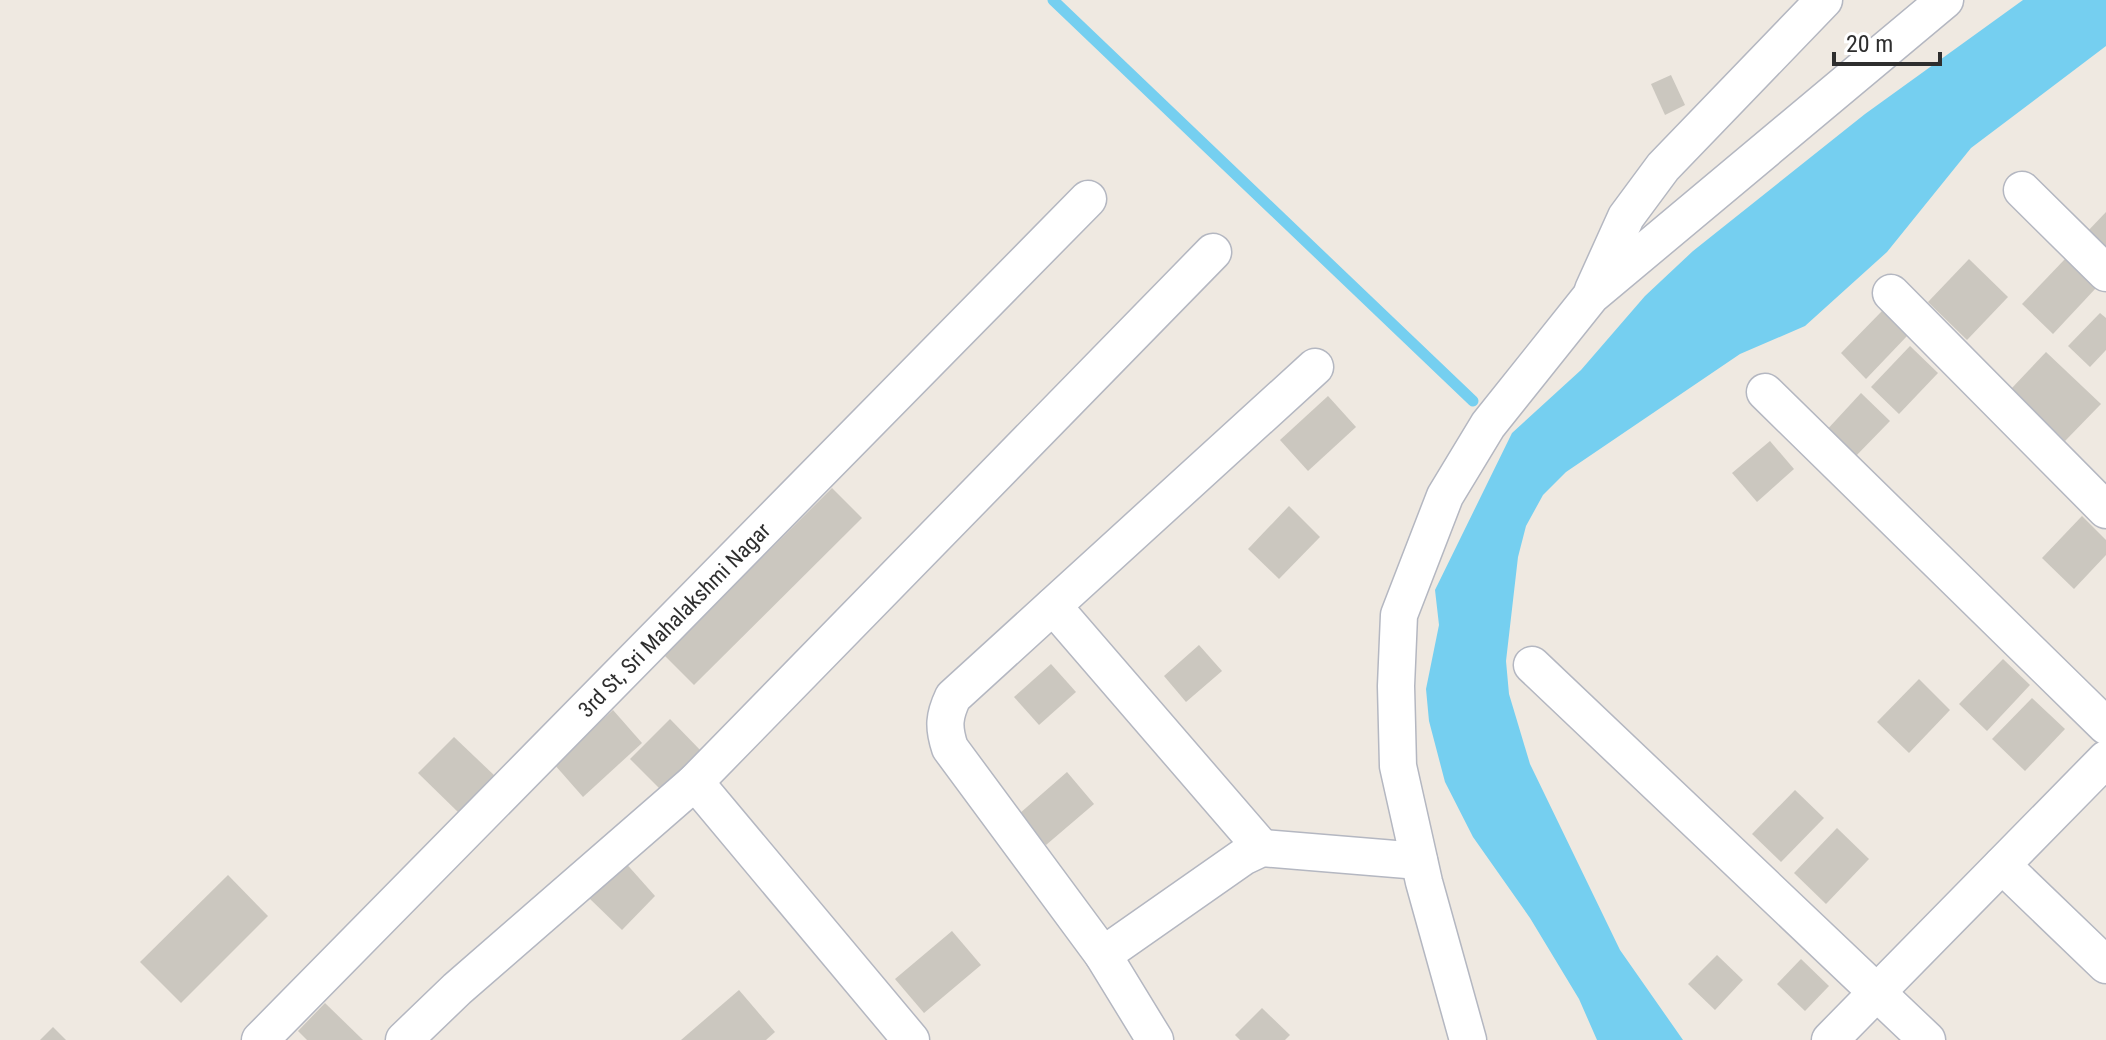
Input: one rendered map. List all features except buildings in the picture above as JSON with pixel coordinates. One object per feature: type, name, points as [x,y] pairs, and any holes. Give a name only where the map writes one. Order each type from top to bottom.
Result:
[{"type":"street","points":[[1591,296],[1626,217],[1663,167],[1824,0]]},
{"type":"street","points":[[1468,1040],[1419,861],[1398,766],[1396,686],[1399,615],[1445,496],[1488,425],[1591,296],[1945,0]]},
{"type":"street","points":[[2022,190],[2106,273]]},
{"type":"street","name":"3rd St, Sri Mahalakshmi Nagar","points":[[260,1040],[1088,199]]},
{"type":"street","points":[[404,1040],[457,989],[695,782],[1213,252]]},
{"type":"street","points":[[1891,293],[2106,510]]},
{"type":"street","points":[[1155,1040],[1103,955],[950,748],[944,717],[953,697],[1315,367]]},
{"type":"street","points":[[1765,392],[2106,726]]},
{"type":"street","points":[[1053,606],[1262,848]]},
{"type":"street","points":[[1532,665],[1927,1040]]},
{"type":"street","points":[[1830,1040],[2106,759]]},
{"type":"street","points":[[695,782],[911,1040]]},
{"type":"street","points":[[1103,955],[1243,857],[1262,848],[1419,861]]},
{"type":"street","points":[[2002,865],[2106,965]]},
{"type":"water","points":[[2023,0],[2106,0],[2106,46],[1971,148],[1887,252],[1805,326],[1740,354],[1566,472],[1543,495],[1526,526],[1518,557],[1506,661],[1509,694],[1530,764],[1620,950],[1683,1040],[1597,1040],[1579,999],[1530,918],[1473,837],[1445,782],[1429,721],[1426,689],[1439,625],[1435,590],[1512,433],[1581,370],[1645,296],[1693,251],[1865,114]]},
{"type":"waterway","points":[[1053,0],[1473,401]]}]
